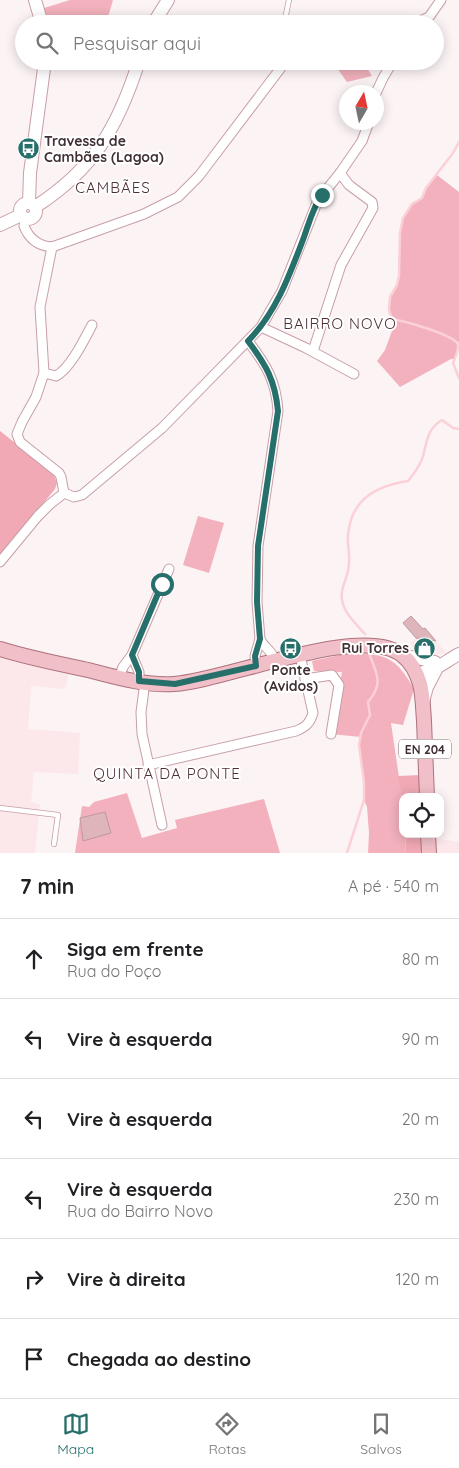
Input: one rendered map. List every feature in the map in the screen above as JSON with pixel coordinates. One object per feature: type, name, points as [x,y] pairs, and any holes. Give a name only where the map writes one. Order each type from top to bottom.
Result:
[{"type":"main road","points":[[0,649],[120,678],[142,682],[175,684],[300,655],[356,645],[383,647],[394,650],[402,655]]},
{"type":"main road","name":"EN 204","points":[[402,655],[410,663],[420,685],[423,702],[427,793]]},
{"type":"main road","points":[[428,838],[428,853]]},
{"type":"street","points":[[34,0],[39,15]]},
{"type":"street","points":[[159,15],[168,0]]},
{"type":"street","points":[[430,15],[441,0]]},
{"type":"street","points":[[32,205],[30,173],[44,70]]},
{"type":"street","points":[[136,70],[120,113],[94,156],[71,181],[52,196],[32,205],[24,204],[20,208],[24,217],[24,226],[30,237],[43,246],[52,247],[144,214],[178,197],[199,176],[276,70]]},
{"type":"street","points":[[379,85],[387,70]]},
{"type":"street","points":[[64,494],[74,497],[82,495],[128,458],[162,428],[261,327],[282,291],[318,200],[362,141],[366,130]]},
{"type":"street","points":[[312,351],[341,265],[373,208],[372,202],[349,185],[340,173]]},
{"type":"street","points":[[0,225],[24,217]]},
{"type":"street","points":[[52,247],[40,307],[44,373],[36,397],[17,434],[20,442],[59,473],[64,494]]},
{"type":"street","points":[[44,373],[56,376],[60,374],[92,325]]},
{"type":"street","points":[[261,327],[312,351],[354,374]]},
{"type":"street","points":[[248,341],[267,367],[272,378],[276,389],[278,411],[258,546],[257,602],[260,639],[263,646],[272,653],[275,661]]},
{"type":"street","points":[[0,562],[38,516],[64,494]]},
{"type":"street","points":[[120,678],[123,668],[132,655],[169,569]]},
{"type":"street","points":[[256,666],[255,656],[260,639]]},
{"type":"street","points":[[132,655],[142,682],[142,734],[162,825]]},
{"type":"street","points":[[148,765],[304,728],[311,721],[313,712],[300,655]]},
{"type":"street","points":[[402,655],[436,665]]},
{"type":"street","points":[[416,673],[425,673],[456,655]]},
{"type":"street","points":[[423,702],[436,665]]},
{"type":"street","points":[[305,679],[332,675],[339,685],[331,734]]},
{"type":"lane","points":[[286,15],[289,0]]},
{"type":"lane","points":[[0,808],[58,815],[54,844]]},
{"type":"shaded area","points":[[70,0],[113,0],[109,15],[45,15],[44,8]]},
{"type":"shaded area","points":[[338,70],[368,70],[372,76],[347,82]]},
{"type":"shaded area","points":[[437,175],[459,192],[459,342],[455,341],[459,349],[455,359],[451,359],[400,387],[377,361],[385,350],[396,320],[392,319],[389,310],[390,297],[397,285],[399,276],[400,233],[403,218],[412,204],[422,198],[426,188]]},
{"type":"shaded area","points":[[0,431],[53,473],[57,483],[55,489],[0,556]]},
{"type":"shaded area","points":[[198,516],[224,523],[209,573],[183,565]]},
{"type":"shaded area","points":[[416,638],[436,641],[446,653],[430,656],[414,651],[410,643]]},
{"type":"shaded area","points":[[345,654],[369,654],[387,658],[401,669],[414,689],[403,725],[391,723],[401,793],[399,793],[399,838],[405,838],[406,853],[368,853],[367,807],[364,800],[364,782],[359,745],[361,737],[331,734],[342,672],[314,671],[312,661]]},
{"type":"shaded area","points":[[0,657],[69,672],[65,689],[31,686],[28,729],[80,733],[78,774],[34,772],[31,802],[40,804],[35,853],[0,853]]},
{"type":"shaded area","points":[[421,775],[421,793],[401,793],[398,776]]},
{"type":"shaded area","points":[[127,793],[142,838],[177,828],[175,820],[264,799],[280,853],[75,853],[82,806],[89,807],[94,802]]},
{"type":"shaded area","points":[[405,838],[422,838],[423,853],[406,853]]},
{"type":"shaded area","points":[[433,838],[459,842],[459,853],[434,853]]},
{"type":"building","points":[[411,616],[436,641],[416,638],[403,623]]},
{"type":"building","points":[[105,812],[111,833],[83,841],[80,818]]},
{"type":"waterway","points":[[459,142],[453,153],[426,188],[422,198],[412,204],[403,218],[400,233],[399,276],[397,285],[390,297],[389,310],[392,319],[438,332],[454,340],[458,344],[453,363],[459,378]]},
{"type":"waterway","points":[[365,634],[348,615],[342,598],[342,591],[349,567],[348,535],[354,512],[367,496],[386,486],[408,481],[421,463],[428,436],[433,427],[442,420],[453,428],[459,429]]},
{"type":"waterway","points":[[347,853],[364,800],[364,782],[359,745],[361,733],[370,715],[368,702],[376,690],[378,680],[370,656]]},
{"type":"place","name":"Travessa de Cambães (Lagoa)","points":[[28,149]]},
{"type":"place","name":"Ponte (Avidos)","points":[[291,648]]},
{"type":"place","name":"Rui Torres","points":[[425,648]]},
{"type":"district","name":"CAMBÃES","points":[[113,187]]},
{"type":"district","name":"BAIRRO NOVO","points":[[340,323]]},
{"type":"district","name":"QUINTA DA PONTE","points":[[167,773]]},
{"type":"route","points":[[162,584],[132,655],[140,674],[139,681],[175,684],[256,666],[255,656],[260,639],[257,602],[258,546],[265,490],[278,422],[278,411],[276,389],[272,378],[267,367],[248,341],[261,327],[275,304],[291,270],[315,206],[322,195]]}]
